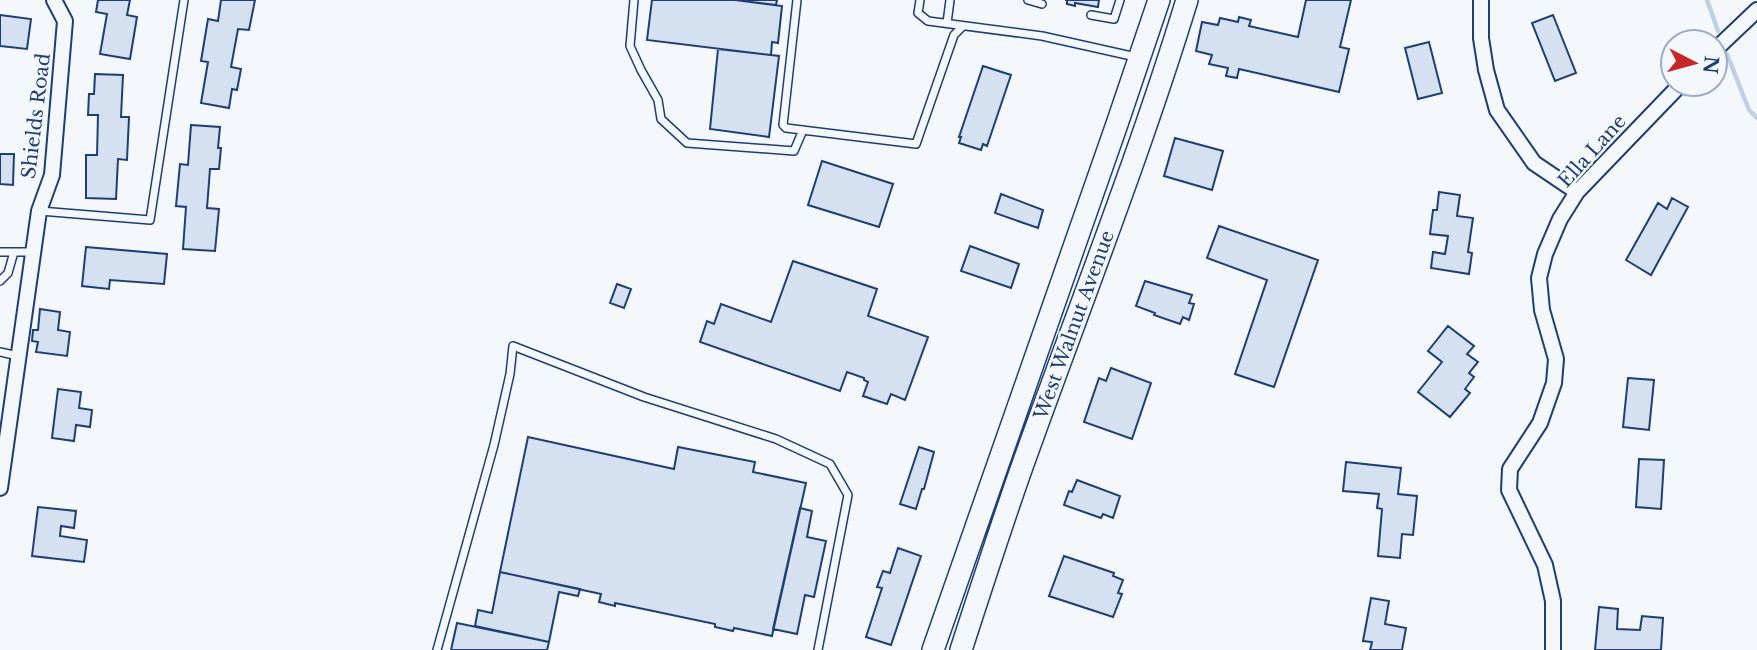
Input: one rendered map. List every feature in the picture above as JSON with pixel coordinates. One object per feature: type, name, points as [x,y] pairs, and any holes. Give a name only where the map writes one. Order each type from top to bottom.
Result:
[{"type":"main road","name":"West Walnut Avenue","points":[[933,650],[1159,0]]},
{"type":"main road","name":"West Walnut Avenue","points":[[961,650],[1023,465],[1076,323],[1187,0]]},
{"type":"street","name":"Shields Road","points":[[0,488],[39,211],[52,175],[65,21],[54,0]]},
{"type":"street","points":[[1481,0],[1486,70],[1497,110],[1534,163],[1577,192]]},
{"type":"street","points":[[1729,36],[1757,9]]},
{"type":"street","points":[[1140,58],[1166,63]]},
{"type":"street","name":"Ella Lane","points":[[1553,650],[1553,601],[1545,565],[1509,490],[1510,469],[1540,424],[1554,383],[1556,359],[1542,310],[1538,278],[1560,219],[1577,192],[1668,98]]},
{"type":"lane","points":[[39,211],[150,220],[184,0]]},
{"type":"lane","points":[[634,0],[630,46],[640,70],[659,100],[661,118],[687,143],[794,151],[803,130]]},
{"type":"lane","points":[[797,0],[783,125],[786,128],[916,144],[954,35],[963,26]]},
{"type":"lane","points":[[920,0],[918,13],[928,21],[1042,36],[1140,58]]},
{"type":"lane","points":[[947,23],[950,0]]},
{"type":"lane","points":[[1028,0],[1042,4]]},
{"type":"lane","points":[[1091,15],[1114,19],[1120,0]]},
{"type":"lane","points":[[0,251],[33,251]]},
{"type":"lane","points":[[0,281],[8,273],[14,251]]},
{"type":"lane","points":[[437,650],[494,445],[510,374],[513,346],[644,397],[776,439],[830,464],[848,495],[818,650]]},
{"type":"lane","points":[[0,352],[18,356]]},
{"type":"building","points":[[98,0],[130,0],[127,15],[137,17],[130,59],[100,54],[107,14],[96,12]]},
{"type":"building","points":[[221,0],[255,0],[249,30],[238,29],[231,67],[241,69],[237,90],[232,89],[229,108],[201,103],[208,62],[201,61],[208,19],[218,21]]},
{"type":"building","points":[[652,0],[735,0],[782,6],[778,43],[772,42],[771,55],[647,40]]},
{"type":"building","points":[[735,0],[777,0],[776,5]]},
{"type":"building","points":[[1067,0],[1099,0],[1098,7],[1075,3],[1075,6],[1067,4]]},
{"type":"building","points":[[1306,0],[1351,0],[1340,47],[1349,49],[1339,92],[1239,69],[1237,78],[1226,76],[1228,68],[1209,64],[1212,55],[1196,51],[1202,22],[1218,25],[1220,18],[1238,22],[1239,17],[1251,20],[1249,26],[1298,37]]},
{"type":"building","points":[[0,15],[31,19],[27,49],[0,46]]},
{"type":"building","points":[[1553,15],[1576,73],[1555,81],[1532,23]]},
{"type":"building","points":[[1429,42],[1442,93],[1418,99],[1405,48]]},
{"type":"building","points":[[718,49],[779,56],[769,137],[710,129]]},
{"type":"building","points":[[983,66],[1011,75],[987,146],[983,144],[981,150],[959,143],[959,137]]},
{"type":"building","points":[[95,74],[123,75],[121,117],[129,117],[127,160],[118,159],[116,199],[86,198],[86,155],[97,155],[98,115],[88,115],[89,94],[94,94]]},
{"type":"building","points":[[191,125],[220,127],[219,169],[210,169],[207,208],[219,209],[215,251],[183,249],[186,207],[176,206],[180,164],[188,165]]},
{"type":"building","points":[[1175,138],[1223,151],[1212,190],[1164,176]]},
{"type":"building","points":[[0,154],[14,154],[13,185],[0,184]]},
{"type":"building","points":[[822,161],[893,184],[879,227],[808,205]]},
{"type":"building","points":[[1439,192],[1460,195],[1457,216],[1473,218],[1468,252],[1472,253],[1469,274],[1431,268],[1433,252],[1445,254],[1448,236],[1430,234]]},
{"type":"building","points":[[1001,194],[1043,210],[1038,228],[995,213]]},
{"type":"building","points":[[1672,198],[1688,207],[1651,275],[1626,260],[1658,203],[1667,209]]},
{"type":"building","points":[[1219,226],[1318,260],[1274,387],[1235,374],[1267,280],[1207,258]]},
{"type":"building","points":[[970,246],[1019,264],[1011,288],[961,271]]},
{"type":"building","points":[[86,247],[167,254],[164,284],[110,280],[109,289],[82,286]]},
{"type":"building","points":[[793,261],[877,289],[868,316],[928,337],[905,400],[891,394],[887,404],[863,396],[868,382],[847,372],[840,391],[700,342],[707,321],[714,324],[721,304],[771,322]]},
{"type":"building","points":[[1145,281],[1192,295],[1189,303],[1194,304],[1189,320],[1183,317],[1180,324],[1136,306]]},
{"type":"building","points":[[617,284],[631,289],[624,308],[610,303]]},
{"type":"building","points":[[40,309],[60,312],[58,330],[70,332],[67,356],[36,352],[38,342],[32,341],[33,330],[38,330]]},
{"type":"building","points":[[1448,326],[1474,346],[1467,354],[1478,362],[1469,373],[1474,377],[1465,389],[1470,393],[1450,417],[1418,392],[1442,362],[1428,351]]},
{"type":"building","points":[[1111,368],[1151,383],[1132,439],[1084,422],[1099,378],[1106,381]]},
{"type":"building","points":[[1628,378],[1654,380],[1649,430],[1623,427]]},
{"type":"building","points":[[58,389],[81,392],[79,408],[92,410],[90,427],[76,425],[74,441],[52,438]]},
{"type":"building","points":[[528,437],[674,469],[678,447],[755,462],[753,472],[806,483],[772,636],[734,628],[733,631],[715,627],[715,624],[615,603],[615,606],[599,602],[601,594],[500,572]]},
{"type":"building","points":[[919,447],[934,452],[916,509],[900,504]]},
{"type":"building","points":[[1639,459],[1664,460],[1661,509],[1636,507]]},
{"type":"building","points":[[1346,462],[1401,468],[1398,494],[1417,496],[1413,535],[1402,534],[1400,558],[1378,556],[1382,509],[1377,508],[1379,494],[1343,491]]},
{"type":"building","points":[[1077,480],[1120,496],[1113,518],[1103,514],[1101,518],[1064,505]]},
{"type":"building","points":[[38,507],[76,511],[74,528],[61,526],[60,536],[87,540],[84,562],[32,556]]},
{"type":"building","points":[[800,508],[812,511],[807,537],[826,541],[814,597],[805,595],[797,634],[773,629]]},
{"type":"building","points":[[898,548],[921,556],[891,645],[866,637],[882,588],[877,587],[883,571],[890,573]]},
{"type":"building","points":[[1064,556],[1114,573],[1113,576],[1123,580],[1118,593],[1122,594],[1113,617],[1049,596]]},
{"type":"building","points":[[500,572],[580,589],[578,596],[559,592],[549,642],[475,626],[478,610],[492,613]]},
{"type":"building","points":[[1371,598],[1389,601],[1385,624],[1406,628],[1402,650],[1370,650],[1372,642],[1363,641]]},
{"type":"building","points":[[1599,607],[1618,609],[1617,629],[1640,630],[1642,616],[1663,618],[1661,650],[1595,650]]},
{"type":"building","points":[[457,623],[549,642],[547,650],[451,650]]},
{"type":"waterway","points":[[1707,0],[1717,28]]},
{"type":"waterway","points":[[1729,59],[1749,110],[1757,118]]}]
